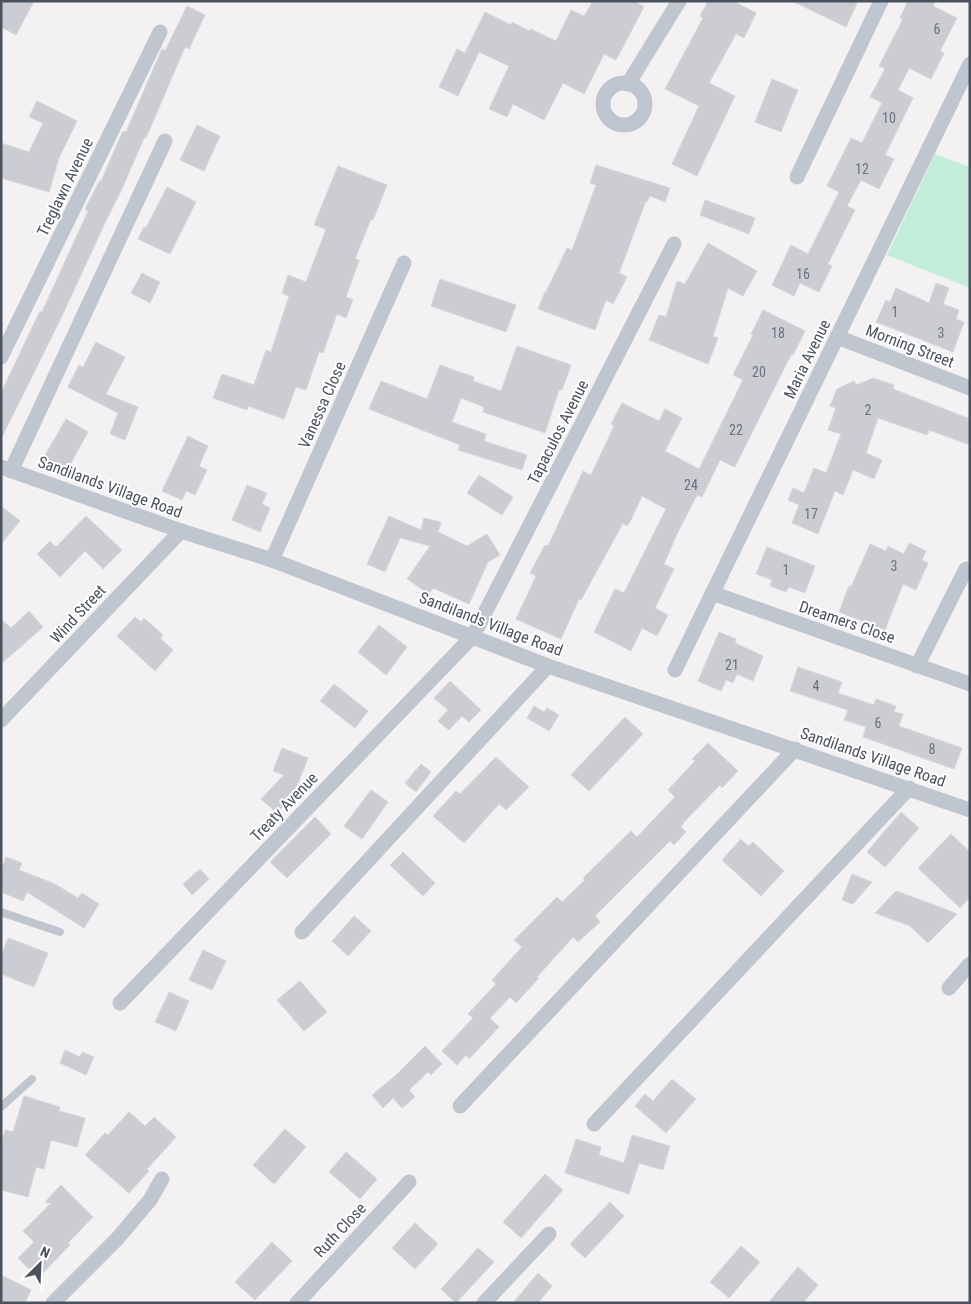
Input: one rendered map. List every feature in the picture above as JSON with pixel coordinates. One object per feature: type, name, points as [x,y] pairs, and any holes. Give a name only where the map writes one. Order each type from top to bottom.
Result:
[{"type":"street","points":[[628,84],[679,1]]},
{"type":"street","points":[[797,177],[881,1]]},
{"type":"street","name":"Treglawn Avenue","points":[[1,357],[160,32]]},
{"type":"street","name":"Maria Avenue","points":[[675,670],[970,64]]},
{"type":"street","points":[[6,469],[165,140]]},
{"type":"street","name":"Tapaculos Avenue","points":[[473,636],[674,244]]},
{"type":"street","name":"Vanessa Close","points":[[272,560],[404,263]]},
{"type":"street","name":"Morning Street","points":[[837,337],[970,388]]},
{"type":"street","name":"Sandilands Village Road","points":[[6,469],[181,531],[272,560],[548,666],[970,810]]},
{"type":"street","name":"Wind Street","points":[[1,720],[181,531]]},
{"type":"street","points":[[918,666],[966,569]]},
{"type":"street","name":"Dreamers Close","points":[[712,593],[970,684]]},
{"type":"street","name":"Treaty Avenue","points":[[120,1003],[473,636]]},
{"type":"street","points":[[302,932],[548,666]]},
{"type":"street","points":[[460,1106],[795,749]]},
{"type":"street","points":[[594,1124],[909,788]]},
{"type":"street","points":[[949,988],[970,964]]},
{"type":"street","points":[[53,1303],[117,1239],[150,1200],[162,1180]]},
{"type":"street","name":"Ruth Close","points":[[296,1303],[409,1182]]},
{"type":"street","points":[[484,1303],[550,1234]]},
{"type":"lane","points":[[1,912],[60,932]]},
{"type":"lane","points":[[1,1107],[32,1079]]},
{"type":"green space","points":[[935,154],[970,167],[970,288],[887,255]]},
{"type":"building","points":[[1,1],[34,1],[16,35],[1,27]]},
{"type":"building","points":[[593,1],[634,1],[644,7],[616,60],[604,54],[584,94],[563,83],[544,120],[513,104],[507,117],[489,109],[509,66],[479,52],[458,96],[439,87],[457,49],[465,53],[485,12],[511,25],[512,22],[556,41],[571,10],[584,16]]},
{"type":"building","points":[[708,1],[733,1],[756,13],[744,38],[736,34],[709,83],[735,96],[697,176],[672,164],[699,106],[665,89],[703,18],[700,16]]},
{"type":"building","points":[[792,1],[858,1],[846,27]]},
{"type":"building","points":[[908,1],[935,1],[933,6],[957,18],[940,51],[944,53],[931,79],[909,68],[898,90],[913,98],[885,155],[894,159],[879,189],[861,180],[847,206],[855,210],[828,264],[832,266],[819,292],[800,283],[794,296],[772,285],[791,245],[808,254],[839,192],[827,186],[851,138],[862,143],[882,103],[870,97],[885,69],[879,66],[903,19],[900,18]]},
{"type":"building","points":[[187,6],[205,15],[189,49],[185,47],[146,138],[144,138],[61,318],[1,439],[1,393],[40,311],[42,312],[88,211],[85,209],[101,181],[123,131],[126,132],[162,49],[165,51]]},
{"type":"building","points":[[772,79],[798,90],[781,132],[755,122]]},
{"type":"building","points":[[37,101],[77,121],[59,158],[49,192],[1,178],[1,143],[29,152],[43,123],[29,117]]},
{"type":"building","points":[[197,125],[220,136],[204,171],[180,160]]},
{"type":"building","points":[[596,165],[670,188],[665,202],[650,196],[646,201],[619,273],[627,277],[613,304],[606,300],[595,330],[538,309],[567,248],[572,250],[596,185],[590,183]]},
{"type":"building","points":[[338,166],[387,185],[355,259],[359,260],[346,297],[353,300],[346,318],[337,314],[323,353],[319,352],[306,390],[296,387],[284,419],[248,406],[247,410],[213,398],[222,374],[254,385],[266,350],[271,352],[289,296],[282,293],[288,275],[306,282],[326,229],[314,225]]},
{"type":"building","points":[[167,187],[196,202],[170,254],[138,239],[144,227],[146,228]]},
{"type":"building","points":[[705,200],[755,218],[749,234],[700,215]]},
{"type":"building","points":[[708,243],[757,271],[743,296],[728,288],[713,336],[718,338],[708,364],[649,340],[659,315],[666,317],[677,281],[685,284]]},
{"type":"building","points":[[142,273],[160,282],[150,303],[131,293]]},
{"type":"building","points":[[440,279],[516,305],[506,332],[431,306]]},
{"type":"building","points":[[936,283],[949,288],[943,304],[959,310],[956,319],[964,322],[953,352],[876,322],[886,300],[890,302],[896,288],[929,303]]},
{"type":"building","points":[[763,310],[805,331],[735,467],[720,460],[702,497],[697,495],[678,532],[664,564],[674,569],[655,608],[668,615],[657,636],[642,628],[631,651],[594,632],[615,589],[624,593],[666,509],[642,496],[631,520],[627,526],[623,523],[581,600],[579,599],[561,639],[516,619],[536,576],[530,573],[545,545],[548,546],[583,471],[591,475],[614,426],[611,424],[622,403],[659,421],[665,409],[682,418],[665,451],[699,469],[743,380],[733,375]]},
{"type":"building","points":[[96,342],[125,357],[106,394],[138,407],[125,440],[110,434],[118,413],[68,387],[79,365],[83,367]]},
{"type":"building","points":[[517,346],[571,365],[562,390],[559,390],[545,433],[483,412],[484,407],[461,398],[452,422],[486,434],[484,441],[527,455],[522,470],[458,450],[460,445],[369,409],[381,381],[427,399],[440,365],[474,377],[473,381],[501,391]]},
{"type":"building","points":[[873,378],[894,385],[893,389],[970,419],[970,445],[929,430],[927,435],[878,418],[866,453],[882,460],[874,479],[853,470],[843,495],[835,491],[818,534],[792,523],[799,505],[788,500],[793,488],[804,493],[814,468],[826,473],[841,434],[828,430],[836,408],[830,406],[837,389],[854,381],[856,385]]},
{"type":"building","points":[[66,419],[88,432],[67,470],[44,457]]},
{"type":"building","points":[[188,436],[208,446],[199,466],[207,470],[195,495],[186,491],[182,500],[162,491]]},
{"type":"building","points":[[479,475],[513,497],[502,515],[467,493]]},
{"type":"building","points":[[247,485],[267,493],[262,504],[270,508],[260,532],[232,520]]},
{"type":"building","points":[[1,506],[20,521],[1,544]]},
{"type":"building","points":[[86,516],[122,550],[103,569],[85,551],[60,577],[37,554],[50,541],[56,547]]},
{"type":"building","points":[[389,516],[421,530],[424,518],[441,522],[438,532],[467,546],[487,534],[500,555],[488,562],[469,604],[433,588],[429,594],[407,579],[430,546],[400,538],[385,572],[367,564]]},
{"type":"building","points":[[909,543],[926,551],[922,560],[928,563],[916,590],[903,584],[885,630],[839,612],[849,586],[851,587],[870,544],[886,551],[888,546],[904,554]]},
{"type":"building","points":[[767,547],[815,566],[805,593],[789,587],[786,592],[770,586],[772,580],[756,574]]},
{"type":"building","points":[[29,611],[43,627],[1,664],[1,619],[11,628]]},
{"type":"building","points":[[135,617],[141,622],[144,618],[163,635],[160,638],[173,650],[155,671],[117,636]]},
{"type":"building","points":[[379,625],[407,647],[386,675],[358,652]]},
{"type":"building","points":[[719,632],[736,639],[735,643],[763,656],[753,681],[737,674],[733,683],[726,680],[721,691],[698,681]]},
{"type":"building","points":[[798,667],[842,682],[838,693],[874,705],[876,699],[896,706],[894,712],[903,714],[899,726],[962,748],[954,769],[863,737],[866,727],[844,720],[848,710],[790,691]]},
{"type":"building","points":[[450,681],[481,710],[469,722],[462,716],[449,730],[438,721],[448,710],[434,698]]},
{"type":"building","points":[[334,684],[368,711],[355,728],[320,701]]},
{"type":"building","points":[[534,706],[544,712],[547,708],[559,715],[549,731],[527,718]]},
{"type":"building","points":[[625,717],[643,734],[589,791],[571,775]]},
{"type":"building","points":[[708,743],[738,771],[722,788],[720,785],[684,822],[681,827],[686,832],[674,845],[670,841],[595,916],[600,922],[578,942],[573,937],[516,1003],[510,997],[490,1018],[499,1027],[469,1059],[466,1055],[457,1065],[442,1051],[473,1018],[468,1014],[496,984],[492,980],[522,947],[514,940],[557,897],[562,902],[585,880],[583,878],[631,831],[637,837],[675,797],[668,790],[695,761],[692,759]]},
{"type":"building","points":[[282,748],[308,758],[293,796],[277,813],[261,799],[284,775],[273,771]]},
{"type":"building","points":[[496,757],[529,787],[506,810],[499,804],[464,843],[433,816],[456,791],[460,794]]},
{"type":"building","points":[[421,764],[431,772],[416,792],[405,783]]},
{"type":"building","points":[[371,790],[388,802],[362,839],[344,826]]},
{"type":"building","points":[[901,812],[919,828],[885,867],[867,852]]},
{"type":"building","points":[[315,817],[331,834],[287,878],[270,862]]},
{"type":"building","points":[[951,834],[970,852],[970,897],[960,908],[918,868]]},
{"type":"building","points":[[741,839],[748,846],[753,842],[784,871],[761,896],[722,860]]},
{"type":"building","points":[[403,852],[435,883],[423,896],[390,865]]},
{"type":"building","points":[[6,857],[22,863],[19,870],[55,884],[78,898],[82,893],[99,904],[84,928],[27,892],[23,901],[1,892],[1,869]]},
{"type":"building","points":[[200,869],[209,879],[192,895],[183,884]]},
{"type":"building","points":[[852,874],[872,882],[853,904],[842,900]]},
{"type":"building","points":[[896,891],[957,914],[928,943],[910,926],[875,913]]},
{"type":"building","points":[[354,916],[371,931],[348,956],[332,941]]},
{"type":"building","points":[[8,938],[48,953],[34,987],[1,974],[1,956]]},
{"type":"building","points":[[203,950],[226,961],[212,990],[189,980]]},
{"type":"building","points":[[300,981],[327,1012],[304,1031],[277,1000]]},
{"type":"building","points":[[169,992],[189,1001],[176,1031],[155,1022]]},
{"type":"building","points":[[425,1046],[442,1064],[431,1075],[428,1072],[409,1090],[415,1097],[402,1108],[393,1098],[383,1108],[372,1095],[396,1075]]},
{"type":"building","points":[[65,1050],[80,1057],[82,1052],[94,1057],[86,1075],[60,1063]]},
{"type":"building","points":[[672,1079],[696,1099],[666,1133],[635,1106],[645,1094],[653,1101]]},
{"type":"building","points":[[24,1096],[60,1107],[59,1111],[85,1118],[77,1147],[51,1140],[44,1169],[36,1167],[28,1197],[1,1190],[1,1144],[5,1130],[13,1132]]},
{"type":"building","points":[[129,1112],[145,1126],[154,1117],[176,1137],[147,1169],[149,1171],[129,1193],[85,1155],[105,1133],[108,1135]]},
{"type":"building","points":[[285,1129],[306,1147],[274,1184],[253,1165]]},
{"type":"building","points":[[632,1135],[670,1146],[663,1170],[639,1163],[629,1194],[565,1173],[576,1139],[601,1147],[599,1155],[624,1163]]},
{"type":"building","points":[[346,1152],[377,1179],[360,1199],[329,1172]]},
{"type":"building","points":[[545,1174],[563,1190],[521,1238],[503,1222]]},
{"type":"building","points":[[61,1185],[93,1217],[68,1243],[70,1245],[38,1278],[18,1258],[34,1242],[23,1231],[51,1203],[45,1202]]},
{"type":"building","points":[[610,1202],[624,1216],[585,1258],[570,1244]]},
{"type":"building","points":[[415,1223],[438,1244],[415,1269],[392,1248]]},
{"type":"building","points":[[272,1242],[292,1261],[255,1300],[235,1282]]},
{"type":"building","points":[[741,1246],[760,1262],[729,1298],[710,1282]]},
{"type":"building","points":[[478,1248],[494,1262],[456,1303],[441,1289]]},
{"type":"building","points":[[798,1267],[818,1285],[803,1303],[768,1303]]},
{"type":"building","points":[[538,1273],[552,1286],[538,1303],[513,1303]]},
{"type":"building","points":[[1,1275],[31,1290],[25,1303],[1,1303]]}]
